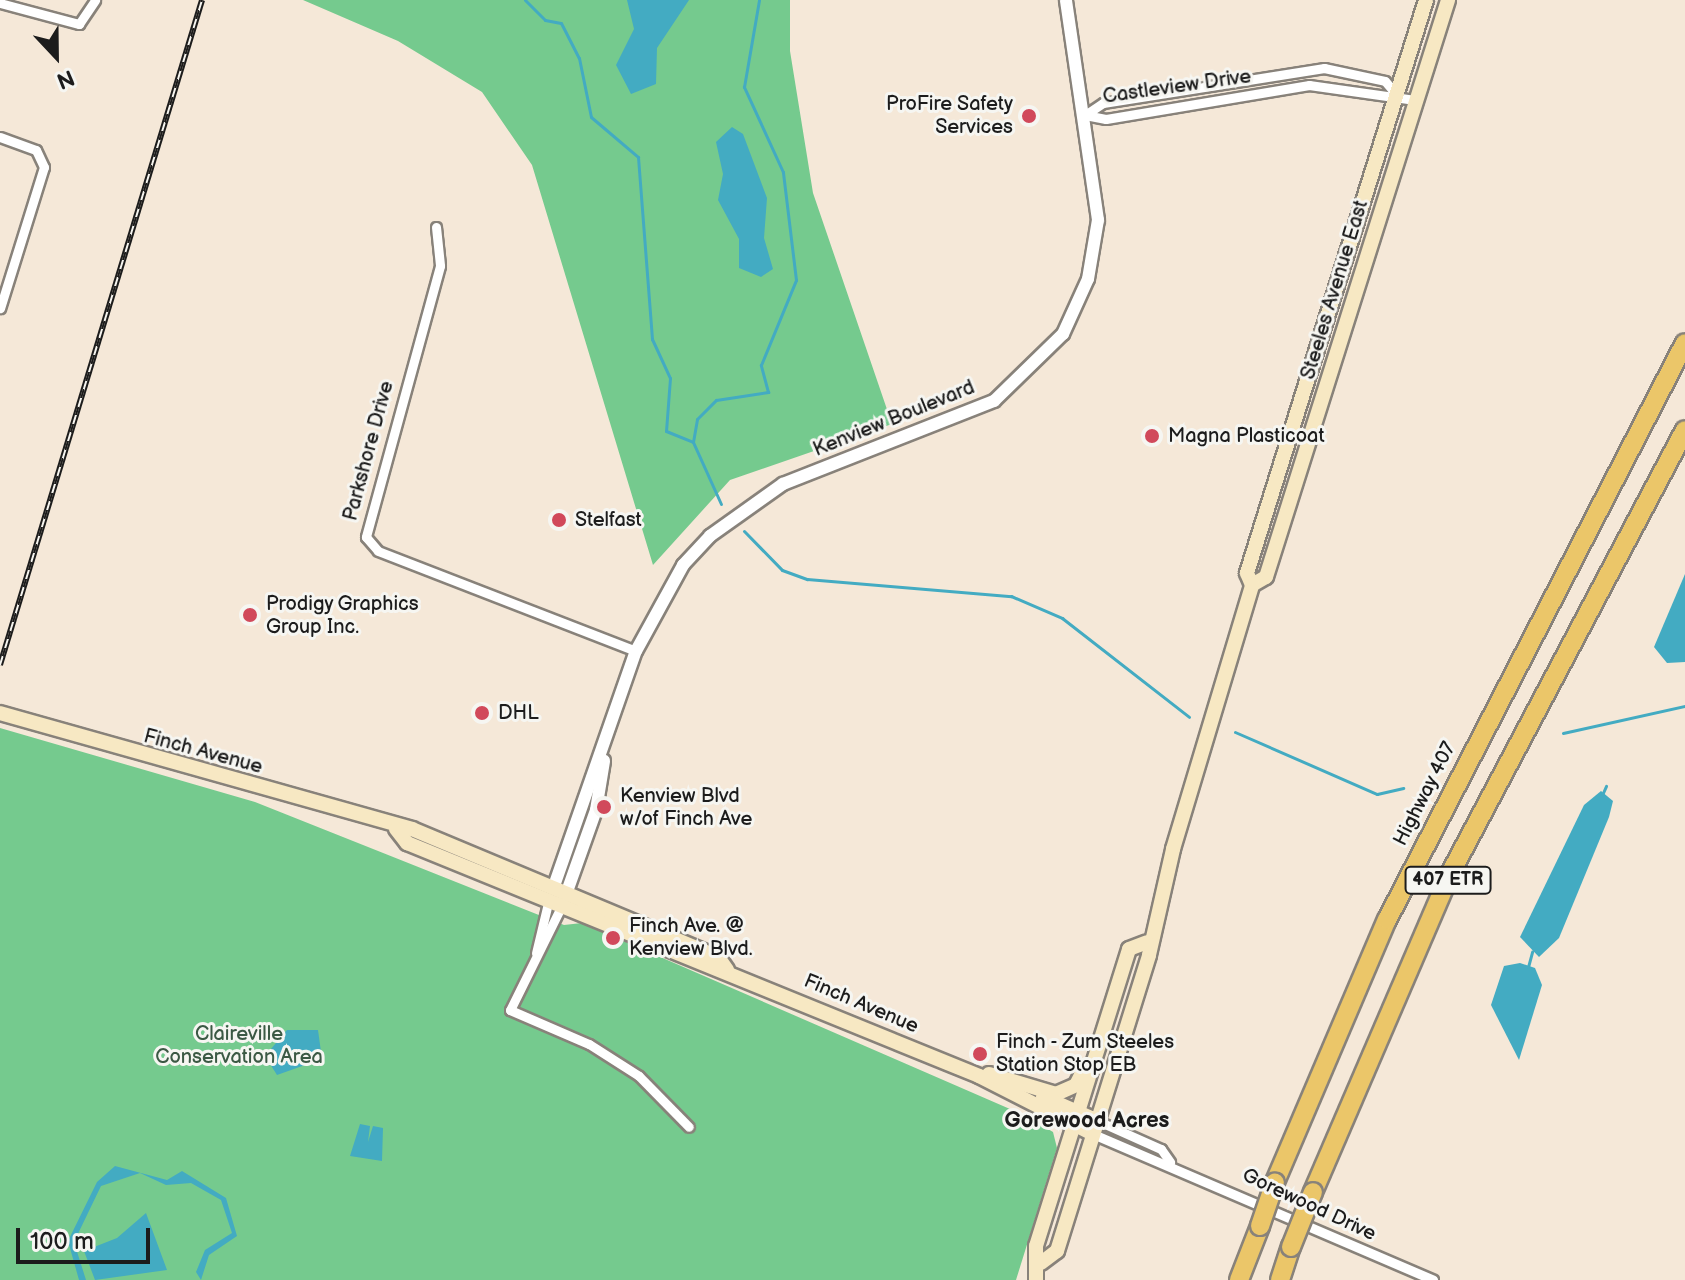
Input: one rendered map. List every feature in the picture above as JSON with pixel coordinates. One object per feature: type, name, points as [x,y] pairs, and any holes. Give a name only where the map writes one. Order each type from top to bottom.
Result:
[{"type":"highway","name":"Highway 407","points":[[1239,1280],[1275,1182],[1387,920],[1685,343]]},
{"type":"highway","name":"407 ETR","points":[[1280,1280],[1313,1192],[1450,874],[1685,430]]},
{"type":"main road","name":"Steeles Avenue East","points":[[1041,1263],[1057,1251],[1096,1128],[1252,585],[1247,573],[1426,0]]},
{"type":"main road","name":"Steeles Avenue East","points":[[1252,585],[1266,577],[1448,0]]},
{"type":"main road","name":"Finch Avenue","points":[[0,713],[396,829],[561,889],[718,957],[727,970]]},
{"type":"main road","name":"Finch Avenue","points":[[396,829],[407,843],[711,970],[727,970],[984,1075],[1096,1128]]},
{"type":"main road","name":"Steeles Avenue East","points":[[1036,1280],[1041,1263],[1036,1246],[1129,949],[1147,942]]},
{"type":"main road","points":[[984,1075],[1062,1092],[1079,1081],[1101,1038]]},
{"type":"street","points":[[0,3],[79,24],[95,0]]},
{"type":"street","name":"Kenview Boulevard","points":[[555,904],[596,810],[608,734],[636,651],[683,565],[742,509],[783,484],[969,413],[1041,362],[1075,311],[1096,245],[1085,115],[1066,0]]},
{"type":"street","name":"Castleview Drive","points":[[1085,115],[1103,103],[1269,74],[1334,69],[1385,81],[1396,94]]},
{"type":"street","name":"Castleview Drive","points":[[1269,74],[1272,91]]},
{"type":"street","name":"Castleview Drive","points":[[1085,115],[1106,119],[1309,85],[1396,94],[1415,100]]},
{"type":"street","points":[[0,137],[36,150],[44,167],[0,308]]},
{"type":"street","name":"Parkshore Drive","points":[[436,227],[440,266],[366,537],[378,551],[636,651]]},
{"type":"street","points":[[555,904],[510,1010],[589,1044],[639,1076],[689,1127]]},
{"type":"street","name":"Gorewood Drive","points":[[1096,1128],[1155,1162],[1170,1162],[1433,1280]]},
{"type":"street","name":"Gorewood Drive","points":[[1096,1128],[1161,1149],[1170,1162]]},
{"type":"green space","points":[[303,0],[790,0],[790,51],[813,193],[892,424],[730,480],[653,565],[532,165],[482,92],[398,41]]},
{"type":"green space","name":"Claireville Conservation Area","points":[[0,728],[255,802],[564,925],[582,923],[1026,1116],[1053,1132],[1057,1148],[1016,1280],[0,1280]]},
{"type":"water","points":[[627,0],[689,0],[657,48],[656,84],[631,94],[616,65],[634,29]]},
{"type":"water","points":[[732,127],[743,134],[767,198],[764,238],[773,269],[761,277],[739,268],[739,239],[718,200],[723,174],[716,142]]},
{"type":"water","points":[[1685,574],[1685,662],[1667,663],[1654,647]]},
{"type":"water","points":[[1601,791],[1613,801],[1609,817],[1559,938],[1539,957],[1520,937],[1584,805]]},
{"type":"water","points":[[1520,963],[1535,968],[1542,985],[1519,1060],[1491,1005],[1504,966]]},
{"type":"water","points":[[287,1030],[318,1030],[322,1059],[277,1075],[265,1056]]},
{"type":"water","points":[[360,1124],[370,1126],[368,1142],[373,1126],[383,1128],[382,1161],[350,1156]]},
{"type":"water","points":[[115,1166],[167,1180],[182,1171],[226,1198],[237,1236],[209,1255],[201,1280],[196,1272],[205,1250],[232,1233],[221,1200],[191,1183],[166,1185],[140,1173],[101,1186],[74,1242],[86,1280],[79,1280],[68,1241],[97,1182]]},
{"type":"water","points":[[146,1213],[167,1270],[95,1280],[84,1251],[117,1238]]},
{"type":"waterway","points":[[525,0],[545,20],[561,23],[579,58],[591,117],[638,157],[652,339],[670,378],[666,431],[693,442]]},
{"type":"waterway","points":[[721,504],[693,442],[697,419],[716,400],[768,392],[761,365],[796,280],[783,172],[744,87],[759,0]]},
{"type":"waterway","points":[[744,531],[782,570],[807,579],[1011,596],[1062,618],[1189,717]]},
{"type":"waterway","points":[[1563,733],[1685,706]]},
{"type":"waterway","points":[[1235,732],[1377,794],[1403,788]]},
{"type":"waterway","points":[[1602,795],[1606,786]]},
{"type":"waterway","points":[[1528,967],[1532,952]]},
{"type":"railway","points":[[0,665],[202,0]]},
{"type":"place","name":"ProFire Safety Services","points":[[1029,116]]},
{"type":"place","name":"Magna Plasticoat","points":[[1152,436]]},
{"type":"place","name":"Stelfast","points":[[559,520]]},
{"type":"place","name":"Prodigy Graphics Group Inc.","points":[[250,615]]},
{"type":"place","name":"DHL","points":[[482,713]]},
{"type":"place","name":"Kenview Blvd w/of Finch Ave","points":[[604,807]]},
{"type":"place","name":"Finch Ave. @ Kenview Blvd.","points":[[613,938]]},
{"type":"place","name":"Finch - Zum Steeles Station Stop EB","points":[[980,1054]]},
{"type":"district","name":"Gorewood Acres","points":[[1087,1121]]}]
